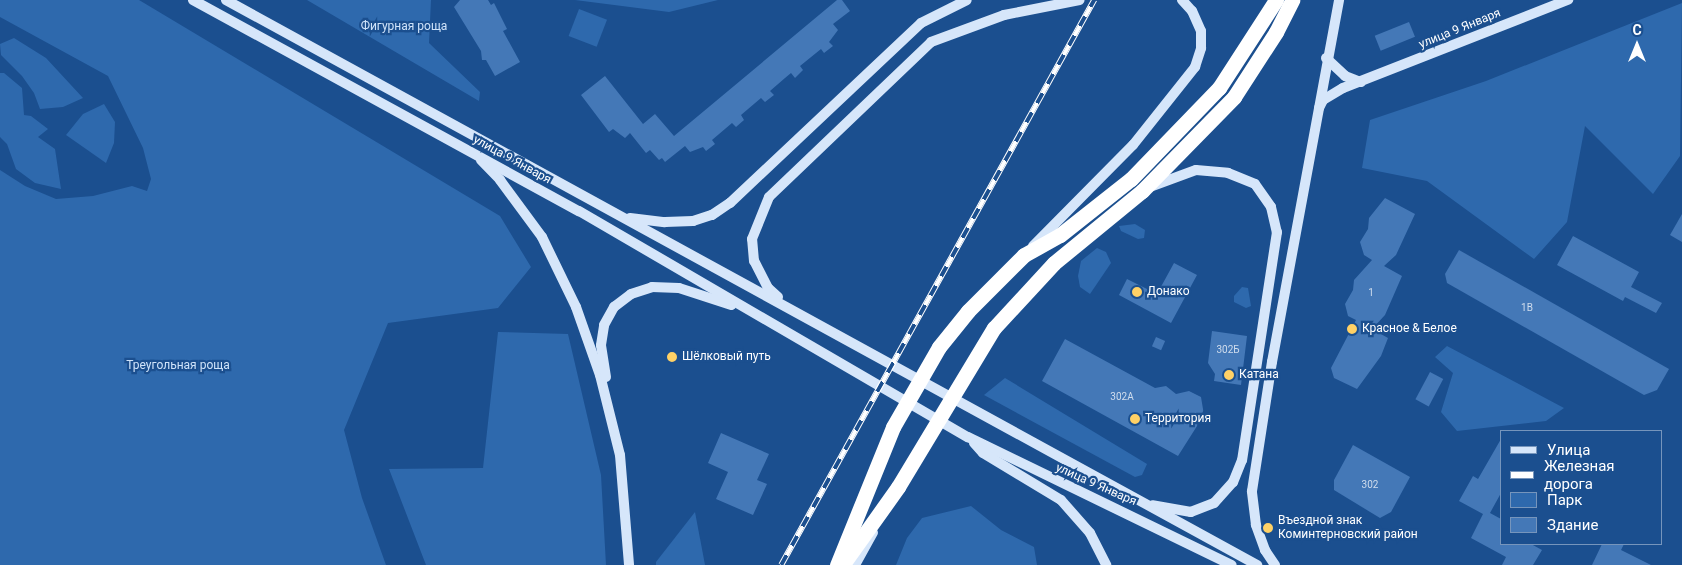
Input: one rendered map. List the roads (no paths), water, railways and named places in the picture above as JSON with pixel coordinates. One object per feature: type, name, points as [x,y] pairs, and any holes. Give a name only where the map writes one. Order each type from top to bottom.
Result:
[{"type":"highway","points":[[837,565],[893,427],[939,347],[968,311],[1024,256],[1060,235],[1131,179],[1219,88],[1276,0]]},
{"type":"highway","points":[[842,565],[898,487],[994,328],[1054,263],[1142,190],[1234,97],[1276,32],[1292,0]]},
{"type":"main road","name":"улица 9 Января","points":[[193,0],[472,151],[677,267],[754,315],[968,437],[1232,565]]},
{"type":"main road","name":"улица 9 Января","points":[[226,0],[794,310],[1138,501],[1239,553],[1257,565]]},
{"type":"main road","points":[[624,217],[665,222],[693,221],[712,215],[730,203],[921,23],[966,0]]},
{"type":"main road","points":[[794,310],[768,288],[754,261],[752,239],[769,197],[931,42],[1004,15],[1078,0]]},
{"type":"main road","points":[[1024,256],[1132,145],[1195,67],[1201,48],[1201,30],[1192,11],[1182,0]]},
{"type":"main road","points":[[1275,565],[1265,550],[1256,525],[1252,491],[1326,58],[1338,0]]},
{"type":"main road","name":"улица 9 Января","points":[[1317,111],[1331,94],[1568,0]]},
{"type":"main road","points":[[1326,58],[1345,76],[1361,82]]},
{"type":"main road","points":[[472,151],[500,180],[524,212],[559,267],[588,340],[613,422]]},
{"type":"main road","points":[[1138,501],[1191,512],[1214,503],[1233,482],[1242,460],[1277,232],[1271,208],[1255,184],[1228,173],[1196,170],[1142,190]]},
{"type":"main road","points":[[629,565],[623,480],[601,345],[609,314],[621,301],[652,287],[678,288],[754,315]]},
{"type":"main road","points":[[968,437],[983,453],[1061,500],[1090,533],[1106,565]]},
{"type":"main road","points":[[855,565],[898,487]]},
{"type":"railway","points":[[781,565],[1094,0]]},
{"type":"place","name":"Донако","points":[[1137,292]]},
{"type":"place","name":"Красное & Белое","points":[[1352,329]]},
{"type":"place","name":"Шёлковый путь","points":[[672,357]]},
{"type":"place","name":"Катана","points":[[1229,375]]},
{"type":"place","name":"Территория","points":[[1135,419]]},
{"type":"place","name":"Въездной знак Коминтерновский район","points":[[1268,528]]},
{"type":"park label","name":"Фигурная роща","points":[[404,27]]},
{"type":"park label","name":"Треугольная роща","points":[[178,366]]}]
